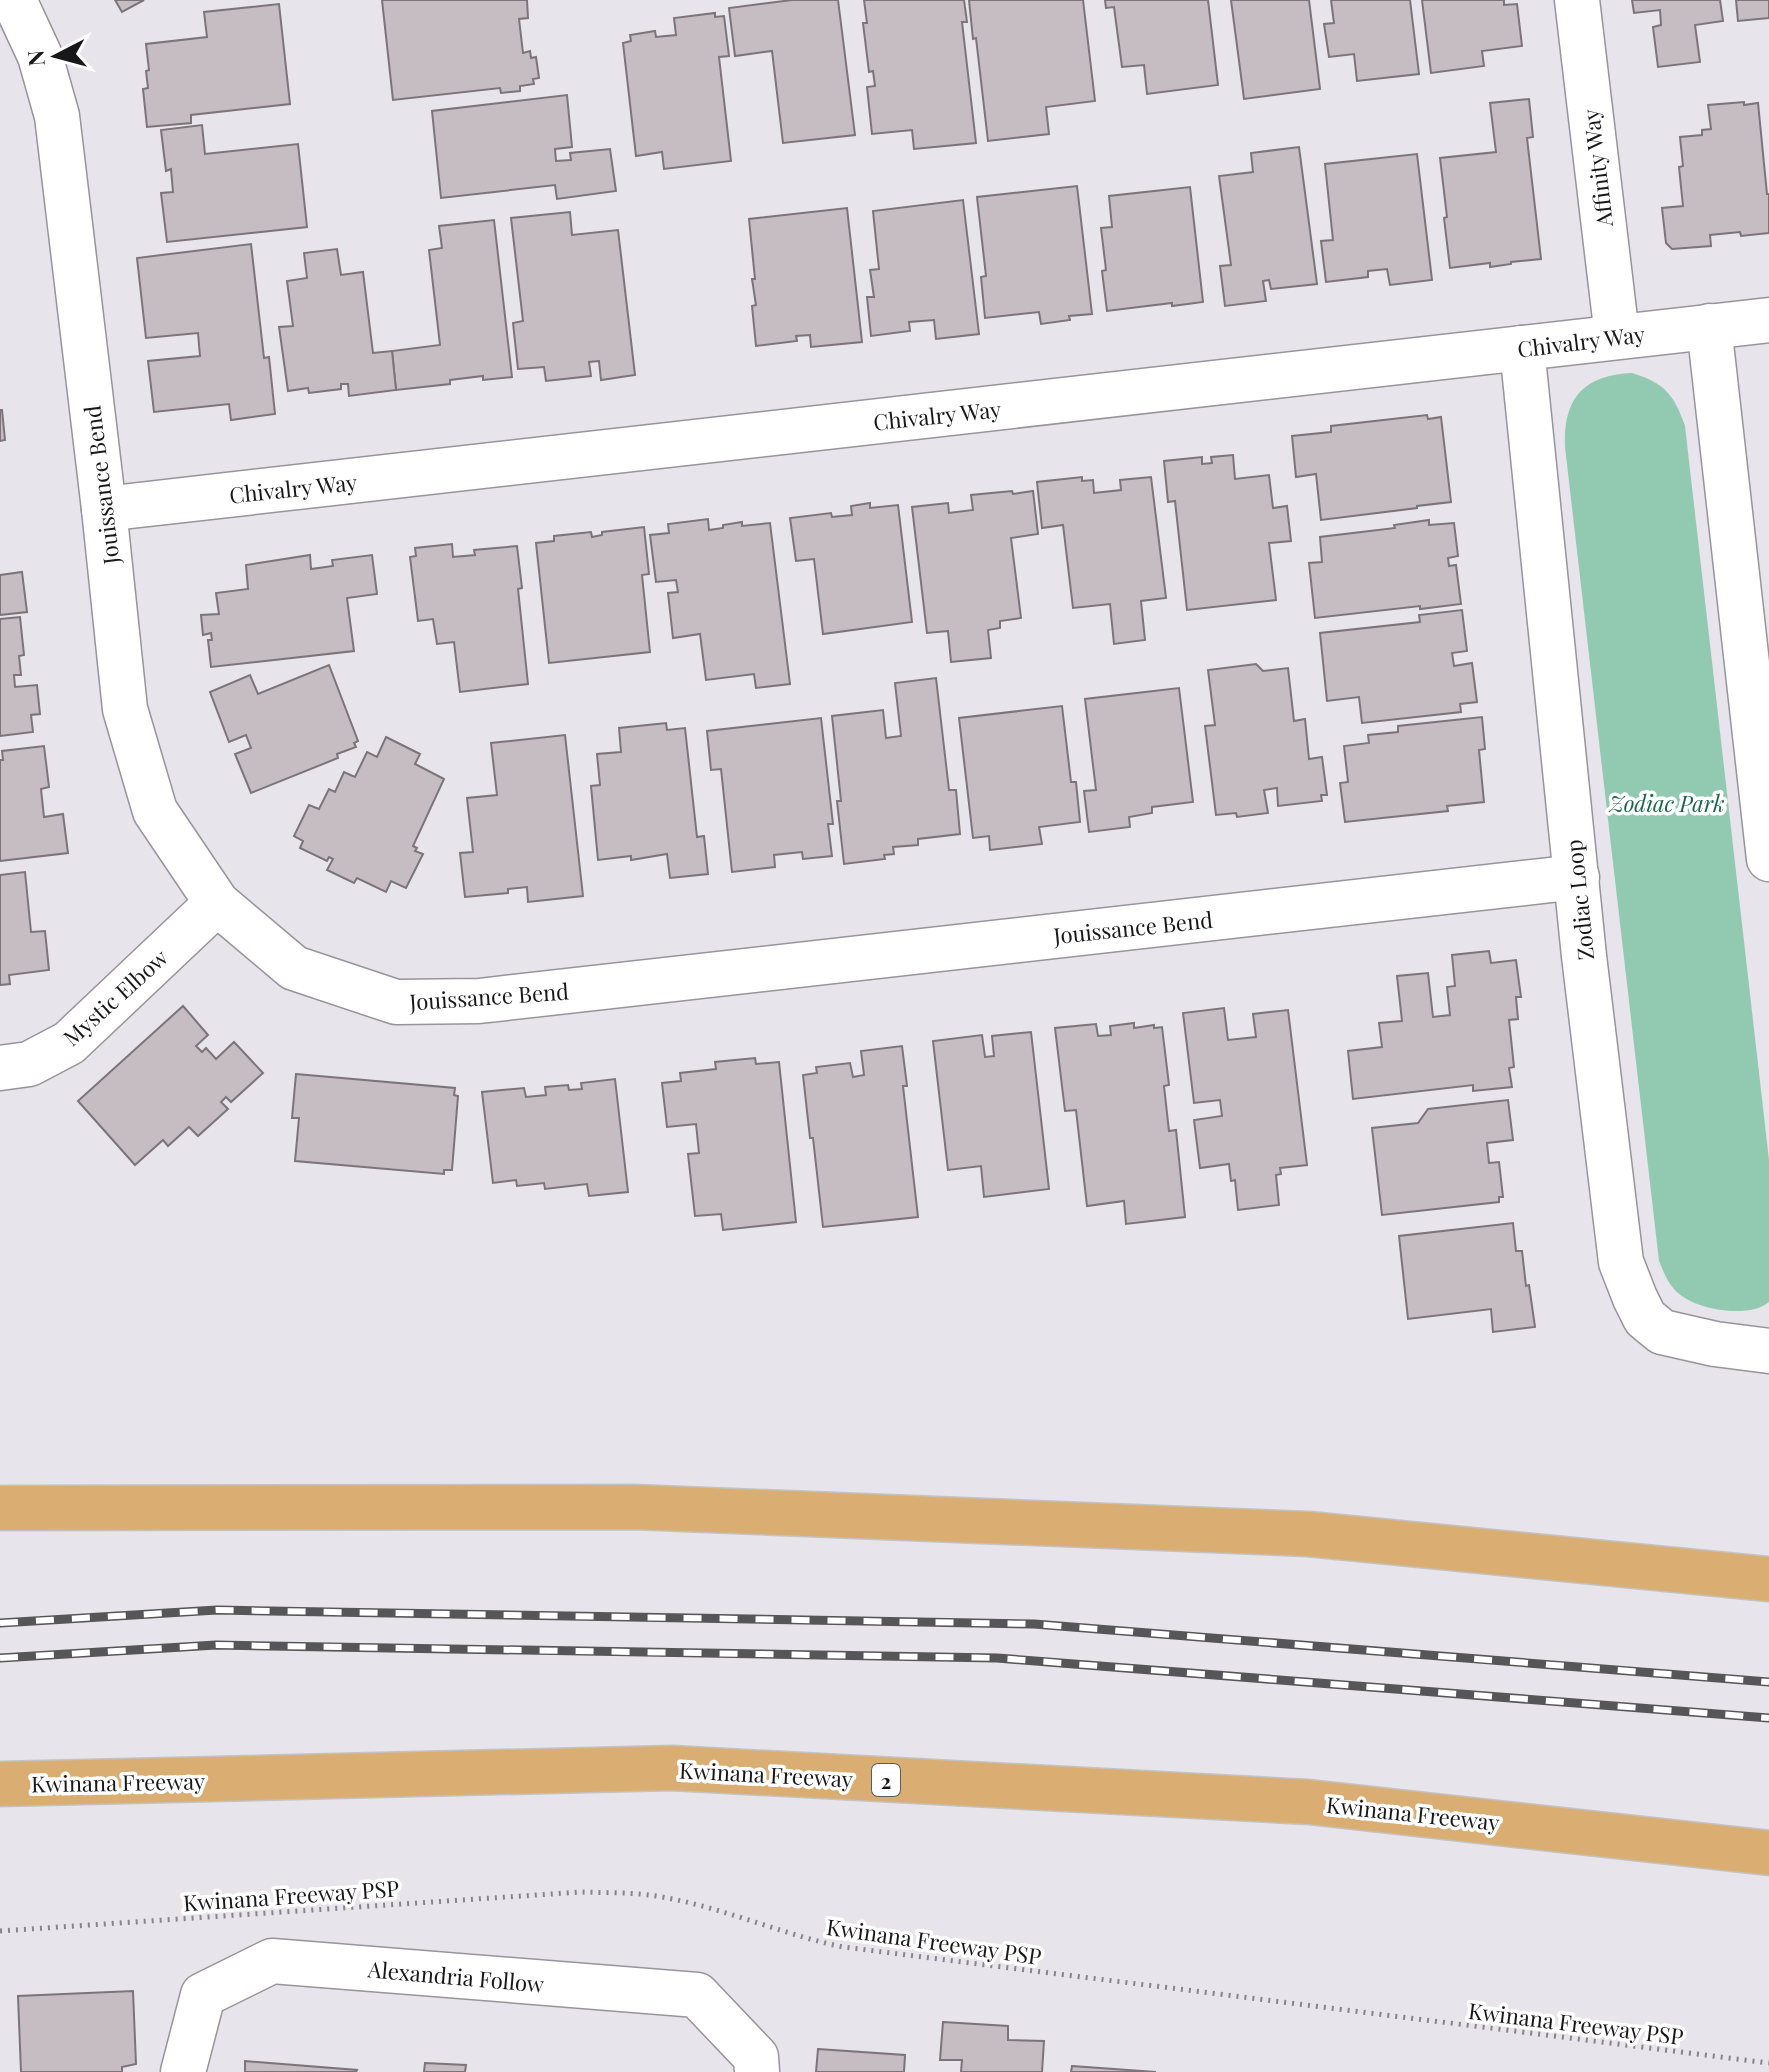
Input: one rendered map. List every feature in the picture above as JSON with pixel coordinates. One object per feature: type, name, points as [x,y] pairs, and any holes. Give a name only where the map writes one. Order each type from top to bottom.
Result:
[{"type":"highway","points":[[0,1508],[634,1507],[1292,1533],[1769,1579]]},
{"type":"highway","name":"Kwinana Freeway","points":[[0,1784],[672,1768],[1309,1802],[1769,1853]]},
{"type":"street","name":"Jouissance Bend","points":[[14,0],[40,56],[57,116],[125,709],[155,811],[217,903],[294,968],[396,1002],[479,1001],[1577,877]]},
{"type":"street","name":"Affinity Way","points":[[1577,0],[1617,336]]},
{"type":"street","name":"Chivalry Way","points":[[104,509],[1769,320]]},
{"type":"street","points":[[1709,326],[1769,858]]},
{"type":"street","name":"Zodiac Loop","points":[[1522,348],[1584,956],[1621,1262],[1645,1318],[1662,1332],[1715,1344],[1769,1351]]},
{"type":"street","name":"Mystic Elbow","points":[[0,1068],[29,1064],[69,1043],[217,903]]},
{"type":"street","name":"Alexandria Follow","points":[[183,2072],[203,1995],[272,1961],[697,1995],[756,2057],[757,2072]]},
{"type":"path","name":"Kwinana Freeway PSP","points":[[0,1931],[581,1892],[655,1896],[699,1906],[808,1940],[843,1947],[1769,2063]]},
{"type":"green space","name":"Zodiac Park","points":[[1632,373],[1666,391],[1677,406],[1685,426],[1769,1160],[1769,1302],[1749,1310],[1710,1308],[1687,1299],[1672,1286],[1659,1261],[1565,447],[1568,415],[1579,393],[1601,379]]},
{"type":"building","points":[[115,0],[144,0],[122,12]]},
{"type":"building","points":[[382,0],[527,0],[528,18],[519,19],[523,53],[530,51],[531,58],[536,57],[539,78],[533,79],[534,84],[520,86],[520,91],[501,93],[500,88],[393,100]]},
{"type":"building","points":[[792,0],[838,0],[855,135],[783,143],[772,51],[735,56],[729,8]]},
{"type":"building","points":[[864,0],[964,0],[967,22],[962,22],[976,143],[914,149],[912,130],[872,134],[867,87],[875,86],[873,71],[869,72],[863,23],[867,23]]},
{"type":"building","points":[[969,0],[1083,0],[1095,101],[1046,107],[1049,134],[988,141]]},
{"type":"building","points":[[1105,0],[1208,0],[1218,85],[1147,94],[1144,65],[1122,67],[1114,7],[1106,8]]},
{"type":"building","points":[[1231,0],[1309,0],[1320,89],[1244,99]]},
{"type":"building","points":[[1331,0],[1410,0],[1419,74],[1357,81],[1354,54],[1329,57],[1324,24],[1334,23]]},
{"type":"building","points":[[1422,0],[1504,0],[1504,5],[1517,4],[1522,46],[1482,51],[1484,66],[1431,73]]},
{"type":"building","points":[[1632,0],[1720,0],[1723,21],[1695,25],[1700,62],[1658,67],[1653,27],[1661,25],[1660,10],[1634,13]]},
{"type":"building","points":[[1736,0],[1769,0],[1769,18],[1738,21]]},
{"type":"building","points":[[279,4],[290,104],[191,115],[191,123],[147,127],[143,89],[148,88],[146,44],[207,37],[204,12]]},
{"type":"building","points":[[715,13],[715,17],[724,16],[729,56],[719,57],[731,161],[664,169],[662,152],[636,156],[623,43],[631,41],[630,35],[655,31],[656,37],[676,35],[674,18]]},
{"type":"building","points":[[567,95],[572,147],[555,149],[556,161],[571,160],[570,153],[610,149],[616,191],[557,199],[555,185],[441,198],[432,111]]},
{"type":"building","points":[[1529,99],[1533,137],[1527,138],[1541,259],[1490,267],[1490,263],[1450,268],[1440,158],[1496,152],[1490,103]]},
{"type":"building","points":[[1744,102],[1744,105],[1758,103],[1769,194],[1769,233],[1710,235],[1711,246],[1672,249],[1666,243],[1662,208],[1683,206],[1680,137],[1702,135],[1702,130],[1711,129],[1708,105]]},
{"type":"building","points":[[202,125],[205,154],[298,144],[307,227],[167,242],[161,193],[173,192],[171,169],[166,171],[161,130]]},
{"type":"building","points":[[1299,147],[1317,284],[1271,289],[1269,280],[1263,281],[1266,301],[1225,306],[1220,266],[1231,265],[1219,176],[1253,172],[1251,153]]},
{"type":"building","points":[[1417,154],[1432,280],[1390,285],[1387,269],[1368,271],[1368,277],[1326,282],[1321,241],[1333,240],[1325,164]]},
{"type":"building","points":[[1077,186],[1092,314],[1069,316],[1070,320],[1041,324],[1039,312],[985,318],[981,277],[986,276],[977,197]]},
{"type":"building","points":[[1190,187],[1203,302],[1107,311],[1101,228],[1112,227],[1109,196]]},
{"type":"building","points":[[963,200],[979,334],[936,339],[934,320],[909,322],[910,331],[871,336],[867,297],[874,297],[870,270],[879,269],[873,211]]},
{"type":"building","points":[[847,208],[862,342],[811,347],[810,335],[796,336],[797,341],[756,346],[752,306],[756,305],[752,279],[755,279],[749,219]]},
{"type":"building","points":[[570,212],[572,235],[618,230],[635,375],[601,380],[599,361],[589,362],[591,376],[546,381],[544,367],[518,369],[513,323],[523,321],[511,218]]},
{"type":"building","points":[[494,220],[512,377],[483,380],[483,376],[450,380],[450,384],[396,390],[392,351],[440,345],[429,250],[442,248],[439,226]]},
{"type":"building","points":[[251,244],[264,358],[269,357],[275,414],[231,420],[229,404],[154,412],[148,361],[200,356],[198,333],[146,338],[137,258]]},
{"type":"building","points":[[337,249],[341,275],[363,272],[373,353],[392,351],[396,390],[349,396],[348,384],[341,384],[341,389],[309,393],[308,388],[288,391],[279,327],[293,326],[287,281],[307,278],[304,253]]},
{"type":"building","points":[[0,410],[5,440],[0,441]]},
{"type":"building","points":[[1427,415],[1428,419],[1441,417],[1451,502],[1321,520],[1316,474],[1296,477],[1292,436],[1331,432],[1331,426]]},
{"type":"building","points":[[1233,455],[1235,479],[1269,475],[1273,508],[1287,506],[1291,541],[1269,543],[1276,600],[1187,610],[1175,501],[1168,502],[1164,461],[1202,457],[1202,464],[1212,463],[1211,457]]},
{"type":"building","points":[[1082,477],[1082,481],[1093,480],[1094,493],[1121,490],[1120,480],[1151,477],[1166,598],[1141,601],[1145,640],[1114,644],[1110,604],[1073,608],[1063,525],[1042,528],[1037,482]]},
{"type":"building","points":[[1012,491],[1013,494],[1033,491],[1038,534],[1011,538],[1021,618],[1000,621],[1000,628],[988,630],[991,658],[951,662],[948,631],[927,633],[912,507],[948,503],[949,513],[973,510],[971,495]]},
{"type":"building","points":[[870,503],[870,508],[898,505],[912,622],[823,634],[814,559],[796,561],[790,518],[831,513],[832,517],[852,515],[851,506]]},
{"type":"building","points":[[708,519],[709,530],[742,522],[742,526],[770,523],[790,684],[756,688],[754,674],[706,680],[700,634],[673,638],[668,593],[678,592],[676,580],[656,582],[650,535],[669,533],[668,524]]},
{"type":"building","points":[[1429,520],[1429,525],[1454,523],[1458,556],[1448,558],[1449,566],[1456,565],[1461,604],[1315,618],[1309,563],[1322,562],[1320,537],[1395,528],[1394,525]]},
{"type":"building","points":[[644,527],[649,574],[642,575],[650,652],[549,663],[536,543],[554,541],[554,536],[591,532],[592,537],[602,535],[602,532]]},
{"type":"building","points":[[452,544],[453,557],[475,555],[474,550],[517,546],[522,588],[518,589],[528,684],[460,692],[454,642],[437,644],[433,619],[418,621],[410,557],[416,556],[415,548]]},
{"type":"building","points":[[310,555],[311,569],[333,566],[332,560],[372,555],[377,594],[347,598],[354,651],[211,667],[208,640],[212,640],[211,633],[203,635],[201,615],[219,614],[216,593],[248,589],[246,565]]},
{"type":"building","points":[[22,572],[27,612],[0,615],[0,575]]},
{"type":"building","points":[[1462,610],[1467,651],[1452,653],[1454,666],[1472,663],[1477,702],[1460,704],[1461,712],[1362,723],[1359,697],[1327,701],[1320,633],[1420,622],[1419,615]]},
{"type":"building","points":[[20,617],[24,655],[19,656],[21,675],[14,675],[15,687],[37,685],[40,714],[31,715],[33,732],[0,736],[0,619]]},
{"type":"building","points":[[1256,664],[1263,671],[1288,668],[1294,721],[1305,719],[1309,759],[1322,757],[1327,795],[1321,795],[1322,801],[1278,806],[1277,788],[1264,790],[1268,813],[1237,817],[1236,813],[1216,815],[1205,726],[1215,725],[1208,670]]},
{"type":"building","points":[[329,665],[358,741],[354,743],[356,747],[337,754],[338,758],[251,793],[235,754],[251,748],[246,735],[229,742],[210,692],[250,675],[258,694]]},
{"type":"building","points":[[936,678],[949,790],[956,790],[960,834],[918,839],[918,845],[893,847],[894,854],[884,855],[885,859],[844,864],[832,716],[883,710],[886,738],[901,736],[895,683]]},
{"type":"building","points":[[1179,688],[1193,802],[1152,807],[1152,813],[1129,817],[1130,827],[1089,832],[1084,791],[1096,790],[1085,699]]},
{"type":"building","points":[[1062,706],[1071,782],[1076,782],[1080,822],[1039,827],[1042,844],[990,850],[989,836],[973,838],[959,718]]},
{"type":"building","points":[[1482,717],[1485,749],[1479,750],[1484,802],[1447,806],[1448,811],[1345,822],[1340,783],[1348,782],[1344,746],[1369,743],[1368,735],[1398,732],[1398,726]]},
{"type":"building","points":[[821,718],[833,824],[828,824],[832,856],[803,859],[802,852],[774,855],[775,867],[732,872],[721,769],[711,770],[707,731]]},
{"type":"building","points":[[666,723],[667,730],[685,728],[697,837],[704,836],[708,874],[670,878],[667,854],[631,860],[631,856],[598,860],[591,786],[600,785],[597,754],[621,752],[619,728]]},
{"type":"building","points":[[565,735],[583,896],[528,902],[527,887],[508,889],[508,893],[465,897],[460,853],[473,852],[467,798],[497,795],[491,743]]},
{"type":"building","points":[[386,737],[420,754],[415,764],[444,779],[413,846],[417,848],[415,851],[423,854],[406,888],[391,881],[386,892],[357,878],[354,883],[327,870],[333,859],[329,857],[327,861],[300,848],[303,841],[294,836],[309,805],[319,809],[329,789],[335,792],[344,772],[355,777],[367,752],[377,757]]},
{"type":"building","points":[[44,746],[49,787],[41,789],[44,817],[63,814],[68,853],[0,861],[2,751]]},
{"type":"building","points":[[25,872],[31,932],[45,931],[49,970],[9,975],[10,984],[0,985],[0,875]]},
{"type":"building","points":[[1489,951],[1491,963],[1516,960],[1521,997],[1516,997],[1518,1019],[1509,1020],[1514,1067],[1509,1068],[1512,1087],[1473,1091],[1473,1085],[1353,1099],[1348,1051],[1382,1047],[1379,1023],[1402,1021],[1397,976],[1428,973],[1433,1017],[1450,1015],[1447,987],[1455,986],[1452,955]]},
{"type":"building","points":[[183,1006],[208,1035],[196,1046],[202,1052],[206,1048],[216,1059],[234,1042],[263,1073],[231,1102],[226,1097],[221,1102],[228,1109],[198,1136],[189,1127],[168,1146],[163,1140],[135,1165],[78,1101]]},
{"type":"building","points":[[1224,1008],[1228,1040],[1256,1037],[1253,1014],[1288,1010],[1307,1165],[1280,1168],[1281,1174],[1276,1175],[1279,1205],[1238,1210],[1235,1180],[1231,1181],[1229,1164],[1200,1168],[1194,1120],[1222,1116],[1220,1100],[1194,1103],[1183,1013]]},
{"type":"building","points":[[1134,1023],[1134,1028],[1162,1027],[1169,1085],[1164,1086],[1169,1131],[1176,1130],[1185,1217],[1126,1224],[1124,1201],[1087,1206],[1076,1110],[1065,1111],[1055,1028],[1096,1024],[1098,1036],[1111,1035],[1110,1026]]},
{"type":"building","points":[[1031,1032],[1049,1189],[984,1197],[981,1166],[948,1170],[933,1041],[982,1035],[985,1057],[994,1056],[992,1036]]},
{"type":"building","points":[[902,1046],[907,1086],[903,1086],[918,1217],[823,1227],[803,1075],[817,1073],[816,1067],[850,1063],[853,1077],[864,1075],[861,1051]]},
{"type":"building","points":[[755,1058],[756,1064],[779,1062],[796,1222],[723,1230],[721,1214],[695,1216],[688,1154],[699,1153],[696,1124],[667,1127],[662,1083],[681,1081],[680,1073],[716,1069],[715,1062]]},
{"type":"building","points":[[296,1074],[455,1088],[454,1095],[458,1096],[452,1170],[444,1170],[444,1174],[295,1161],[299,1118],[292,1118]]},
{"type":"building","points":[[615,1079],[628,1192],[589,1196],[587,1184],[545,1189],[544,1183],[517,1186],[516,1180],[493,1183],[482,1092],[524,1088],[526,1097],[546,1095],[545,1087],[568,1085],[569,1090],[582,1089],[581,1083]]},
{"type":"building","points":[[1508,1100],[1513,1140],[1487,1143],[1489,1163],[1499,1162],[1503,1197],[1499,1197],[1499,1202],[1382,1215],[1372,1128],[1418,1123],[1428,1109]]},
{"type":"building","points":[[1513,1223],[1516,1251],[1522,1251],[1535,1327],[1493,1332],[1491,1309],[1408,1319],[1399,1236]]},
{"type":"building","points":[[133,1991],[136,2064],[122,2067],[122,2072],[21,2072],[18,1996]]},
{"type":"building","points":[[943,2022],[1008,2026],[1008,2040],[1044,2041],[1042,2072],[961,2072],[962,2060],[940,2060]]},
{"type":"building","points":[[818,2049],[905,2055],[904,2072],[816,2072]]},
{"type":"building","points":[[245,2061],[357,2070],[245,2072]]},
{"type":"building","points":[[425,2063],[466,2065],[465,2072],[424,2072]]},
{"type":"building","points":[[1072,2066],[1156,2072],[1071,2072]]},
{"type":"railway","points":[[0,1623],[217,1610],[1034,1624],[1769,1682]]},
{"type":"railway","points":[[0,1658],[216,1645],[997,1658],[1769,1718]]}]
